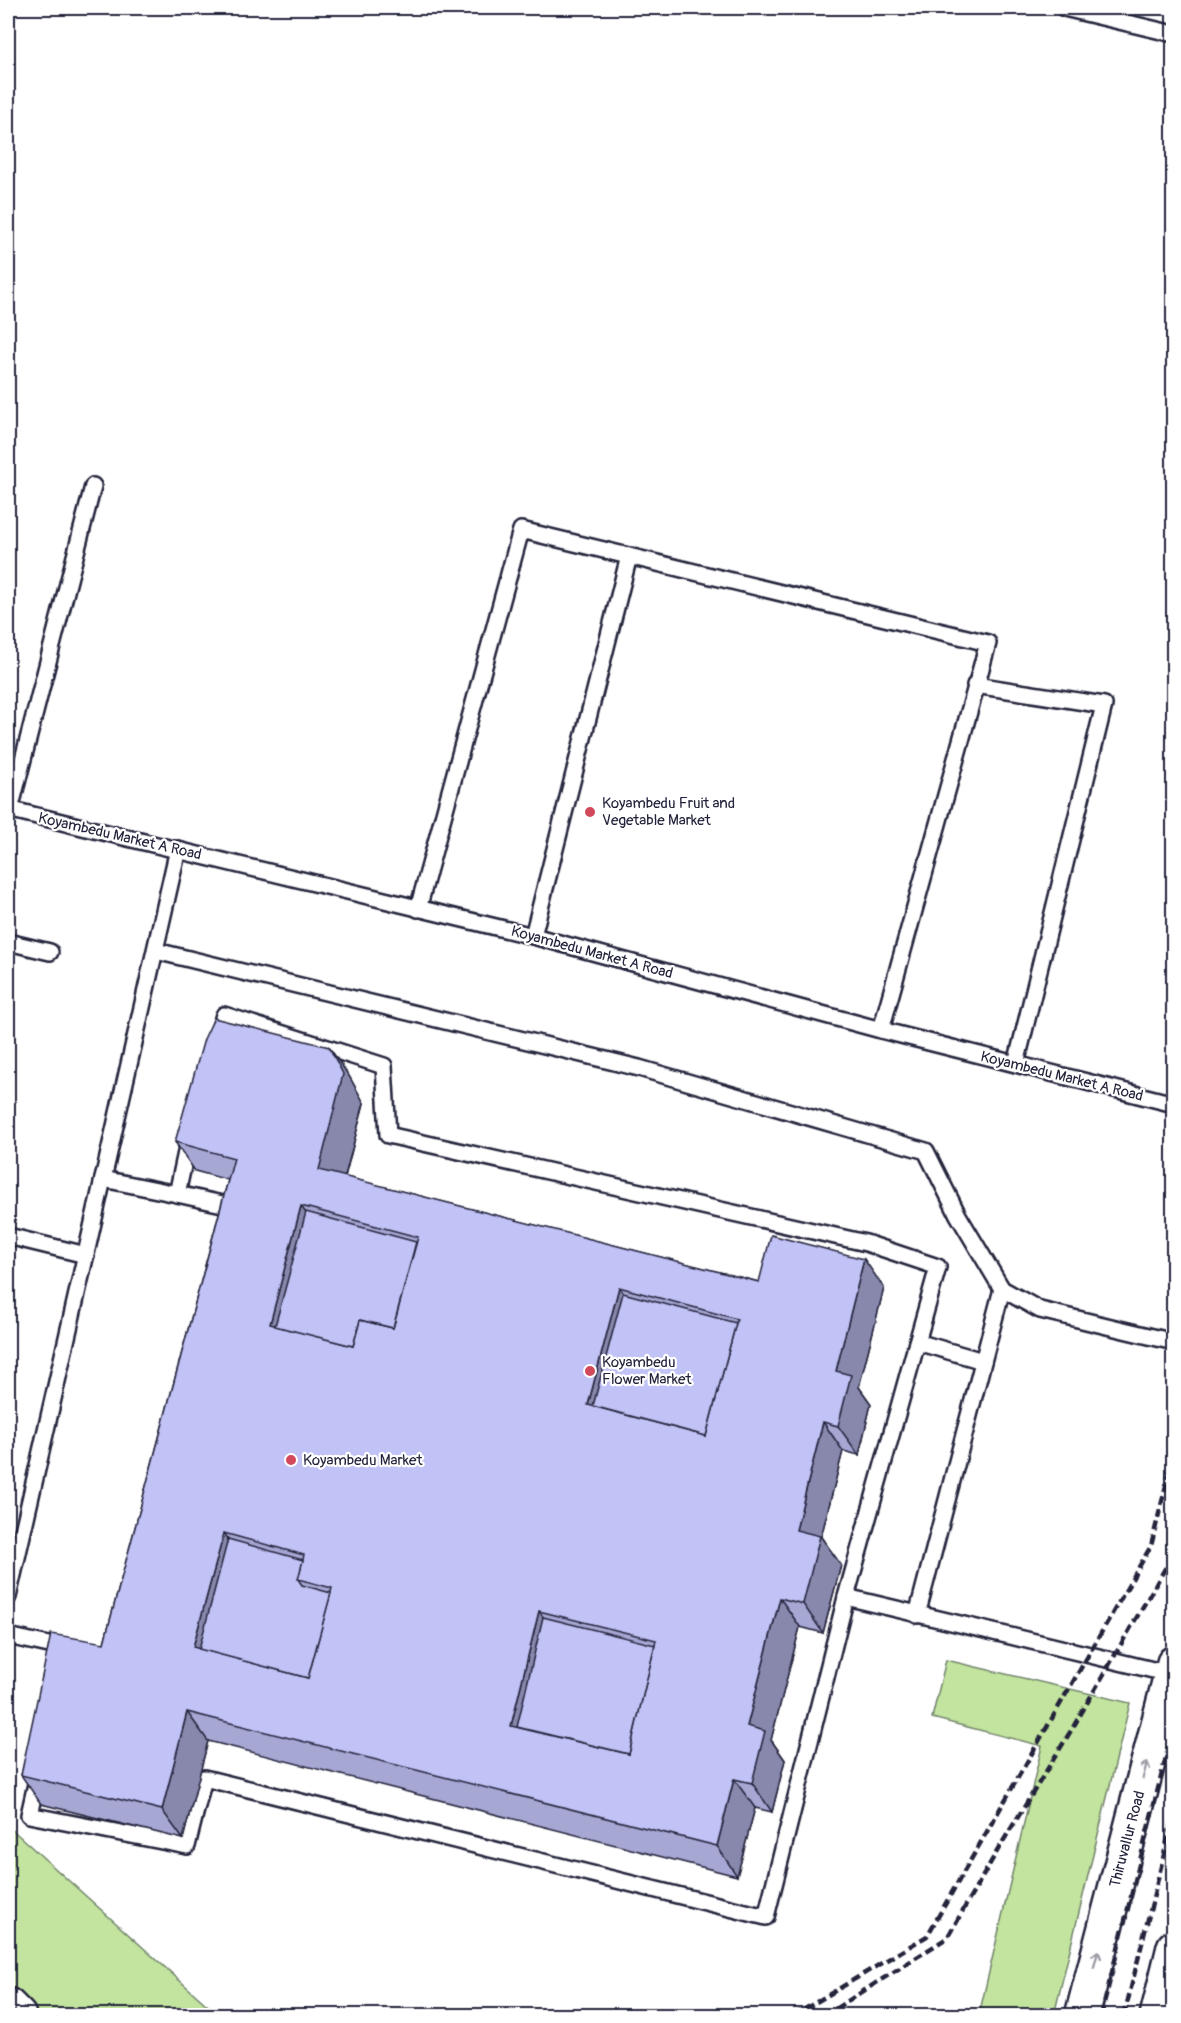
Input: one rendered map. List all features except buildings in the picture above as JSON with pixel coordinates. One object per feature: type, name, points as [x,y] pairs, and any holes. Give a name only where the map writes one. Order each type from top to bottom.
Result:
[{"type":"street","name":"Thiruvallur Road","points":[[1082,2016],[1172,1668]]},
{"type":"street","points":[[1157,2016],[1173,1947]]},
{"type":"street","points":[[8,2005],[19,2016]]},
{"type":"lane","points":[[1064,8],[1173,34]]},
{"type":"lane","points":[[9,809],[93,486]]},
{"type":"lane","points":[[418,909],[521,530],[988,643],[881,1030]]},
{"type":"lane","points":[[533,936],[629,556]]},
{"type":"lane","points":[[975,685],[1104,705],[1016,1064]]},
{"type":"lane","name":"Koyambedu Market A Road","points":[[9,809],[533,936],[881,1030],[1173,1104]]},
{"type":"lane","points":[[8,1597],[178,849]]},
{"type":"lane","points":[[8,942],[50,952]]},
{"type":"lane","points":[[156,951],[639,1068],[926,1151],[958,1215],[1002,1289],[1040,1310],[1173,1342]]},
{"type":"lane","points":[[41,1760],[29,1815],[187,1846],[204,1778],[766,1917],[846,1598],[938,1267],[866,1243],[388,1135],[384,1066],[224,1015],[211,1056]]},
{"type":"lane","points":[[177,1194],[190,1128]]},
{"type":"lane","points":[[103,1179],[236,1208],[230,1231]]},
{"type":"lane","points":[[8,1236],[86,1255]]},
{"type":"lane","points":[[917,1615],[1002,1289]]},
{"type":"lane","points":[[916,1342],[983,1361]]},
{"type":"lane","points":[[846,1598],[1172,1668]]},
{"type":"lane","points":[[8,1636],[70,1653]]},
{"type":"green space","points":[[946,1660],[1130,1703],[1054,2015],[979,2015],[1042,1746],[932,1718]]},
{"type":"green space","points":[[8,1826],[218,2015],[8,2015]]},
{"type":"railway","points":[[793,2016],[927,1936],[1151,1546],[1174,1453]]},
{"type":"railway","points":[[824,2016],[947,1938],[1174,1553]]},
{"type":"railway","points":[[1101,2016],[1174,1725]]},
{"type":"railway","points":[[1124,2016],[1174,1814]]},
{"type":"railway","points":[[8,2011],[31,2016]]},
{"type":"place","name":"Koyambedu Fruit and Vegetable Market","points":[[590,812]]},
{"type":"place","name":"Koyambedu Flower Market","points":[[590,1371]]},
{"type":"place","name":"Koyambedu Market","points":[[291,1460]]}]
